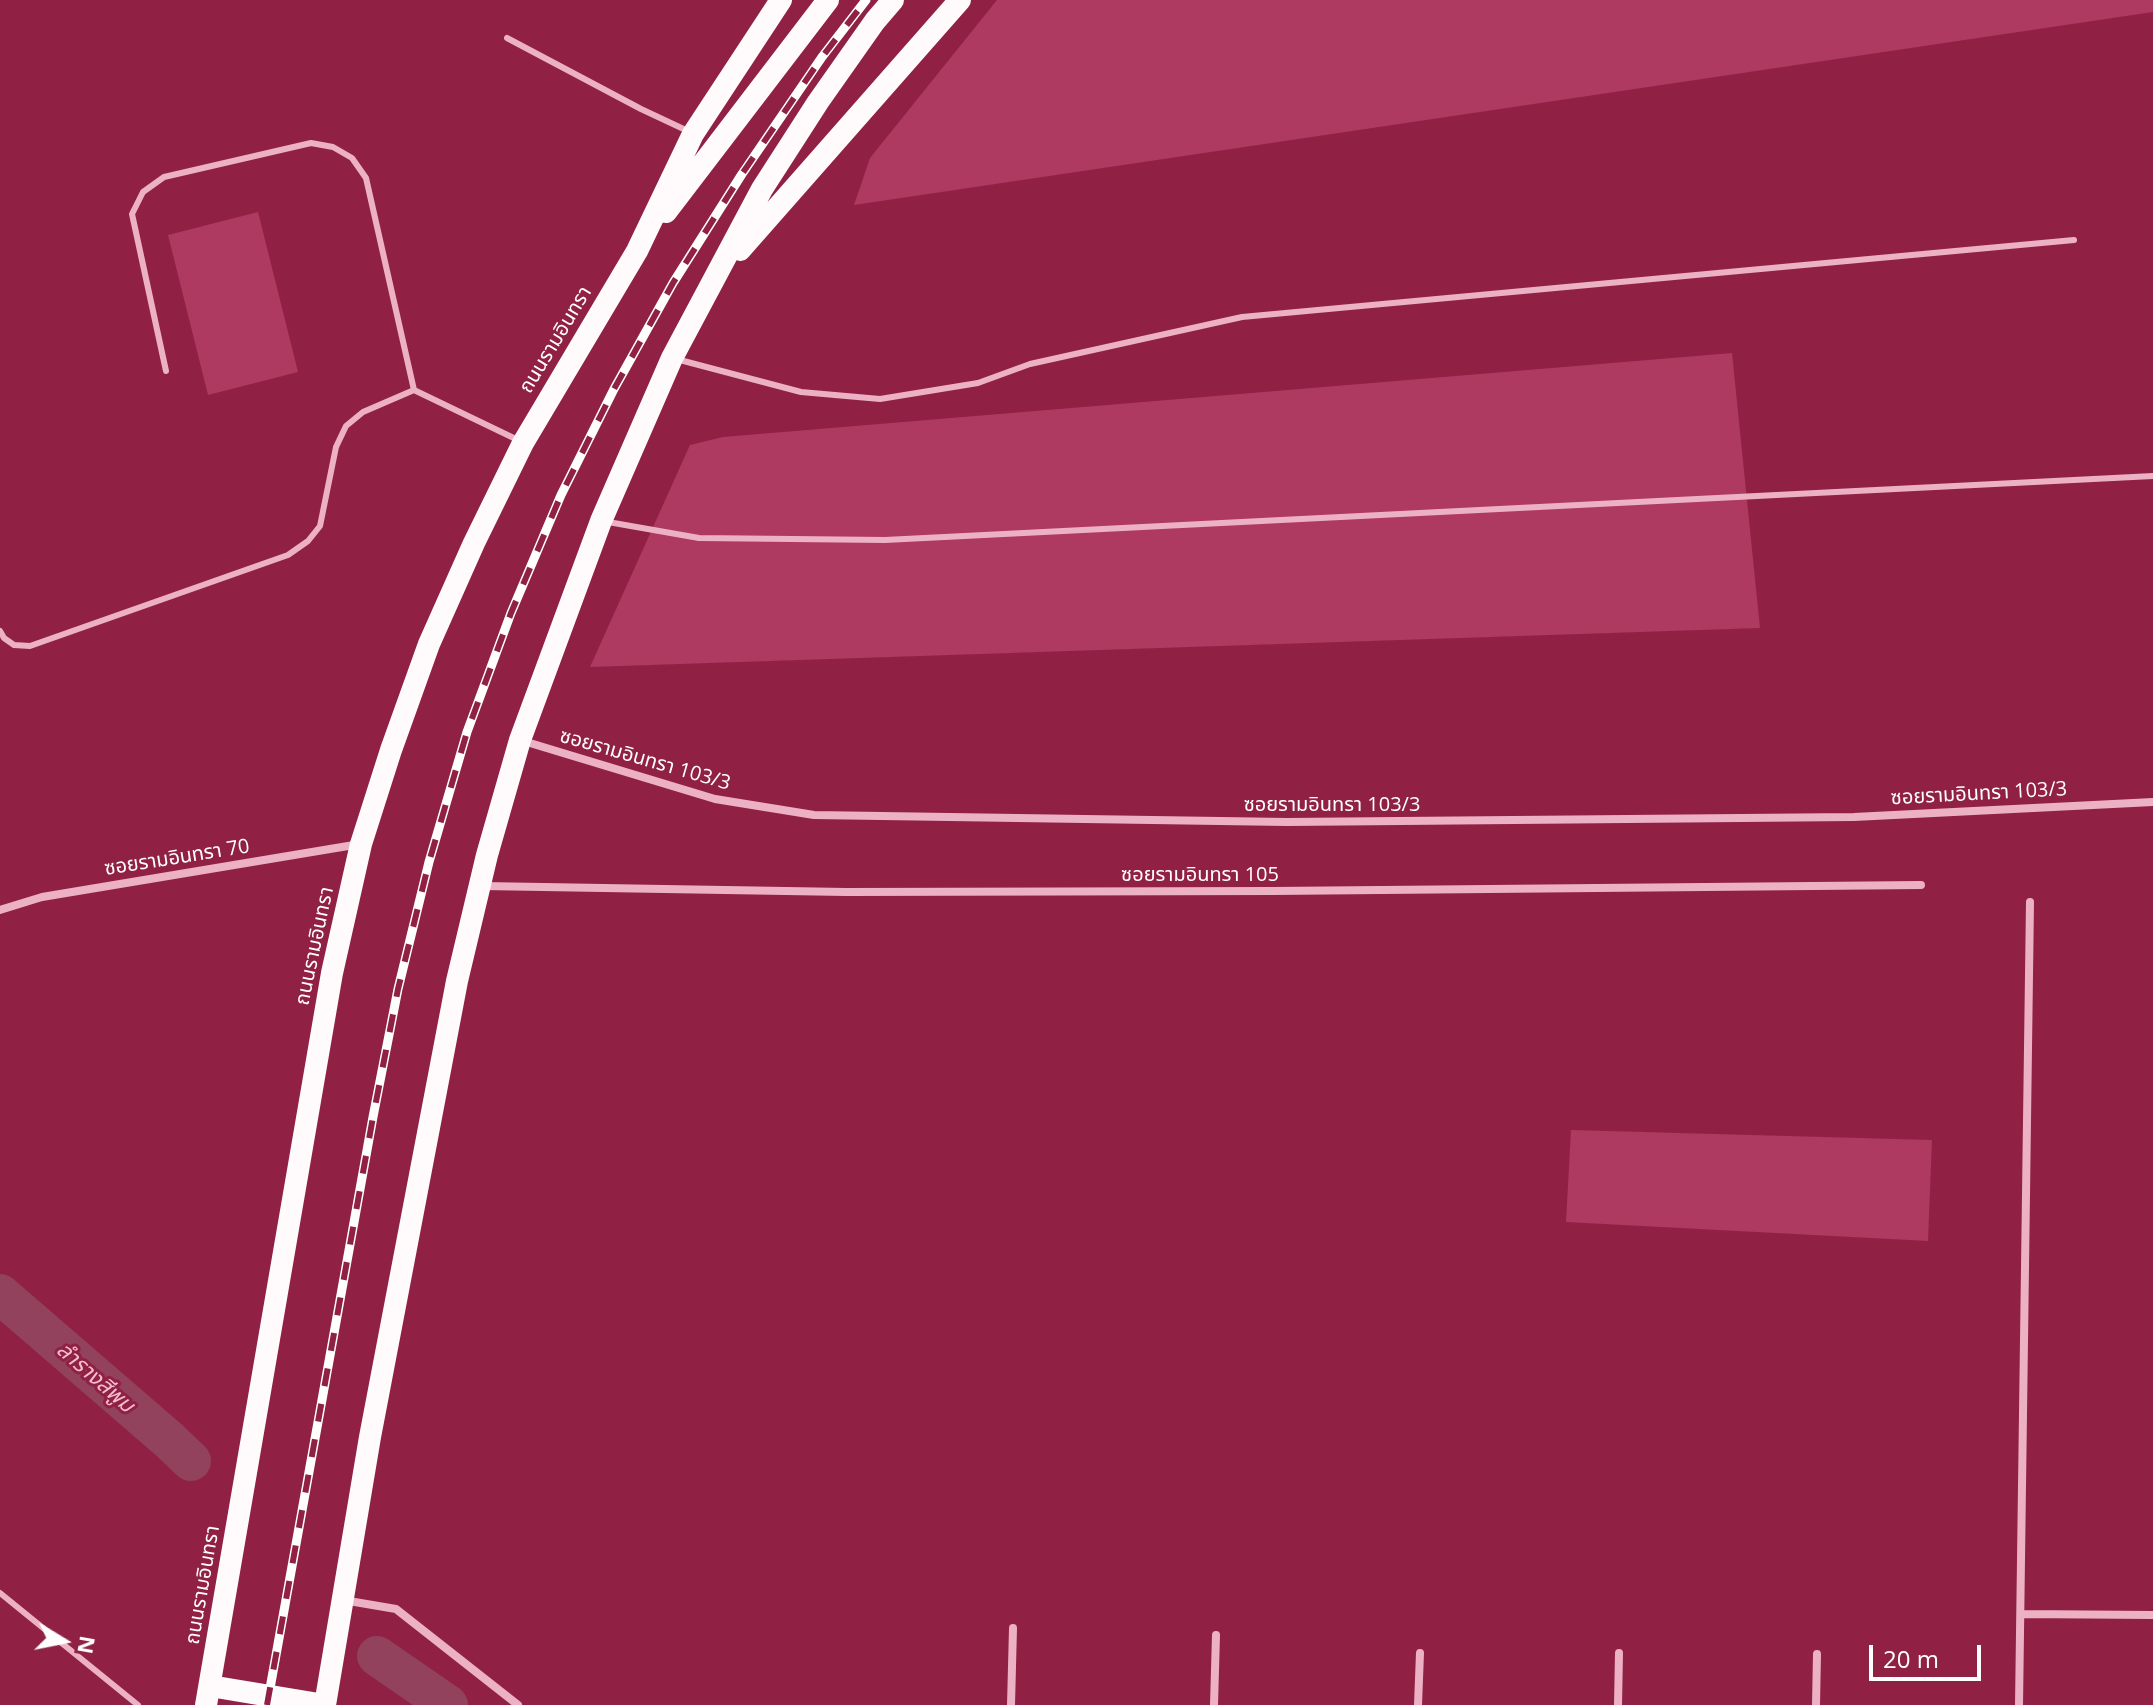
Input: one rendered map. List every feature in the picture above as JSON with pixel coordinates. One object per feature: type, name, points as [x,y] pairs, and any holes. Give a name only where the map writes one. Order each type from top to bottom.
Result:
[{"type":"highway","name":"ถนนรามอินทรา","points":[[208,1696],[332,973],[361,844],[391,750],[429,644],[523,443],[637,251],[693,134],[781,0]]},
{"type":"highway","name":"ถนนรามอินทรา","points":[[637,251],[828,0]]},
{"type":"highway","points":[[208,1696],[325,1705],[370,1437],[454,996],[479,886],[520,740],[601,521],[672,358],[762,189],[818,102],[893,0]]},
{"type":"highway","points":[[716,278],[960,0]]},
{"type":"street","name":"ซอยรามอินทรา 103/3","points":[[520,740],[715,799],[814,815],[1287,822],[1838,817],[2153,802]]},
{"type":"street","name":"ซอยรามอินทรา 70","points":[[0,910],[42,897],[361,844]]},
{"type":"street","name":"ซอยรามอินทรา 105","points":[[479,886],[894,892],[1921,885]]},
{"type":"street","points":[[2019,1705],[2030,902]]},
{"type":"street","points":[[343,1600],[396,1609],[518,1705]]},
{"type":"street","points":[[2021,1614],[2153,1615]]},
{"type":"street","points":[[1011,1705],[1013,1628]]},
{"type":"street","points":[[1214,1705],[1216,1635]]},
{"type":"street","points":[[1418,1705],[1420,1653]]},
{"type":"street","points":[[1618,1705],[1619,1653]]},
{"type":"street","points":[[1816,1705],[1817,1654]]},
{"type":"lane","points":[[507,38],[693,134]]},
{"type":"lane","points":[[166,371],[132,214],[143,192],[164,177],[311,143],[333,147],[352,158],[366,178],[414,390]]},
{"type":"lane","points":[[672,358],[801,392],[880,399],[978,383],[1030,364],[1242,317],[2074,240]]},
{"type":"lane","points":[[1,636],[14,645],[30,646],[288,555],[308,541],[320,526],[336,447],[346,426],[363,412],[414,390],[523,443]]},
{"type":"lane","points":[[601,521],[699,538],[885,540],[2153,476]]},
{"type":"lane","points":[[0,1593],[138,1705]]},
{"type":"shaded area","points":[[997,0],[2153,0],[2153,12],[854,205],[870,158]]},
{"type":"shaded area","points":[[258,212],[298,372],[208,395],[168,235]]},
{"type":"shaded area","points":[[1732,353],[1760,628],[590,667],[690,445],[723,437]]},
{"type":"shaded area","points":[[1571,1130],[1932,1140],[1928,1241],[1566,1222]]},
{"type":"waterway","name":"ลำรางสีพูม","points":[[0,1294],[191,1461]]},
{"type":"waterway","name":"ลำรางสีพูม","points":[[377,1656],[448,1705]]},
{"type":"railway","points":[[267,1705],[398,989],[429,862],[467,732],[511,613],[561,495],[614,389],[673,283],[742,174],[822,57],[866,0]]}]
